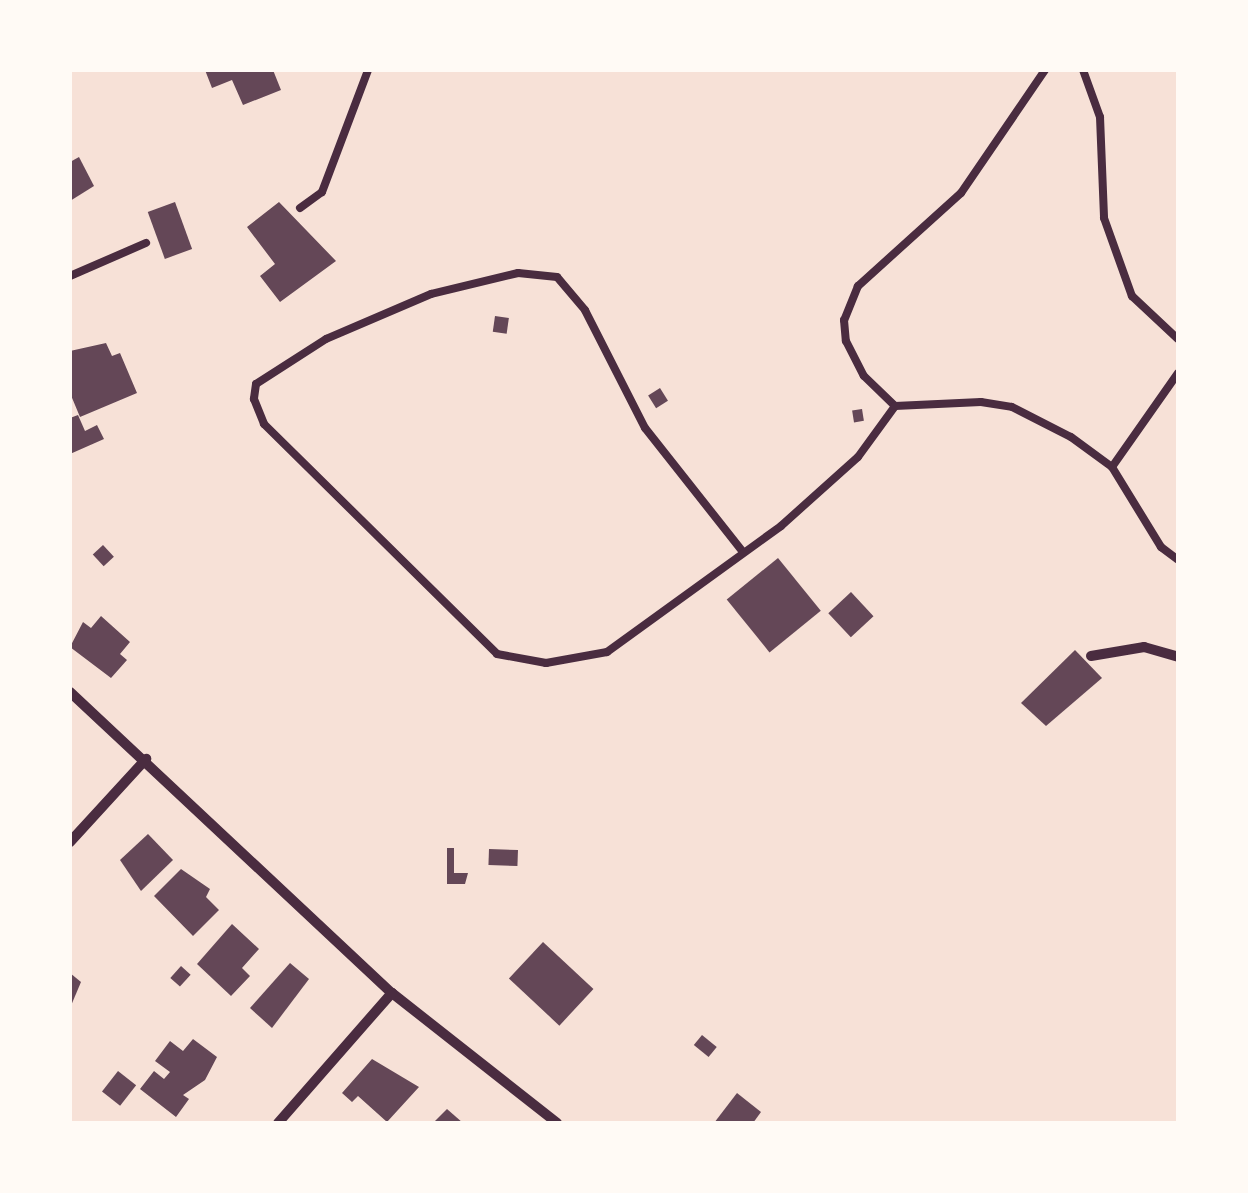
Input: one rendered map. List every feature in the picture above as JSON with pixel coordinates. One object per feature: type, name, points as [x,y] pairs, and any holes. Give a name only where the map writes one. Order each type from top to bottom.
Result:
[{"type":"street","points":[[1091,656],[1144,647],[1178,657]]},
{"type":"street","points":[[70,692],[392,993],[556,1123]]},
{"type":"street","points":[[70,842],[146,759]]},
{"type":"street","points":[[278,1123],[392,993]]},
{"type":"lane","points":[[300,208],[322,192],[368,70]]},
{"type":"lane","points":[[895,406],[854,360],[846,341],[848,305],[858,286],[962,193],[1045,70]]},
{"type":"lane","points":[[1083,70],[1100,116],[1104,218],[1132,296],[1178,339]]},
{"type":"lane","points":[[70,276],[146,243]]},
{"type":"lane","points":[[743,552],[645,428],[585,310],[557,277],[518,273],[431,294],[326,339],[256,384],[254,398],[264,424],[497,654],[546,663],[607,652],[743,552],[858,456],[895,406],[955,400],[1012,408],[1112,468],[1160,547],[1178,560]]},
{"type":"lane","points":[[1112,468],[1178,373]]},
{"type":"building","points":[[205,70],[273,70],[281,90],[243,105],[232,80],[212,88]]},
{"type":"building","points":[[79,157],[94,186],[70,201],[70,162]]},
{"type":"building","points":[[175,202],[192,249],[165,259],[148,212]]},
{"type":"building","points":[[279,202],[336,261],[280,302],[260,276],[275,264],[247,227]]},
{"type":"building","points":[[495,316],[509,318],[507,334],[493,332]]},
{"type":"building","points":[[106,343],[112,356],[120,353],[137,393],[80,417],[70,393],[70,351]]},
{"type":"building","points":[[660,388],[668,401],[656,408],[648,395]]},
{"type":"building","points":[[862,409],[864,421],[854,422],[852,411]]},
{"type":"building","points":[[78,415],[85,431],[97,425],[104,439],[70,454],[70,418]]},
{"type":"building","points":[[103,545],[114,557],[104,566],[93,555]]},
{"type":"building","points":[[778,558],[821,611],[770,652],[727,600]]},
{"type":"building","points":[[851,592],[874,616],[851,637],[828,613]]},
{"type":"building","points":[[101,616],[130,642],[120,654],[127,660],[111,678],[70,647],[83,622],[91,628]]},
{"type":"building","points":[[1075,650],[1102,678],[1046,726],[1021,703]]},
{"type":"building","points":[[148,834],[173,860],[141,891],[120,860]]},
{"type":"building","points":[[447,848],[454,848],[454,873],[468,873],[465,884],[447,884]]},
{"type":"building","points":[[489,849],[518,850],[517,866],[488,865]]},
{"type":"building","points":[[181,869],[210,889],[206,897],[219,910],[193,936],[154,896]]},
{"type":"building","points":[[232,924],[259,949],[242,968],[250,976],[231,996],[197,964]]},
{"type":"building","points":[[543,942],[593,989],[559,1026],[509,979]]},
{"type":"building","points":[[290,963],[309,979],[272,1028],[250,1008]]},
{"type":"building","points":[[181,966],[191,975],[180,987],[170,978]]},
{"type":"building","points":[[70,973],[81,982],[70,1008]]},
{"type":"building","points":[[702,1035],[717,1047],[709,1057],[694,1045]]},
{"type":"building","points":[[193,1039],[217,1057],[205,1080],[183,1095],[189,1099],[176,1117],[140,1089],[154,1071],[164,1079],[170,1072],[155,1061],[170,1041],[183,1051]]},
{"type":"building","points":[[372,1059],[419,1087],[387,1122],[358,1096],[352,1102],[342,1093]]},
{"type":"building","points":[[118,1071],[136,1085],[120,1106],[102,1091]]},
{"type":"building","points":[[737,1093],[761,1112],[753,1123],[714,1123]]},
{"type":"building","points":[[447,1109],[463,1123],[433,1123]]}]
